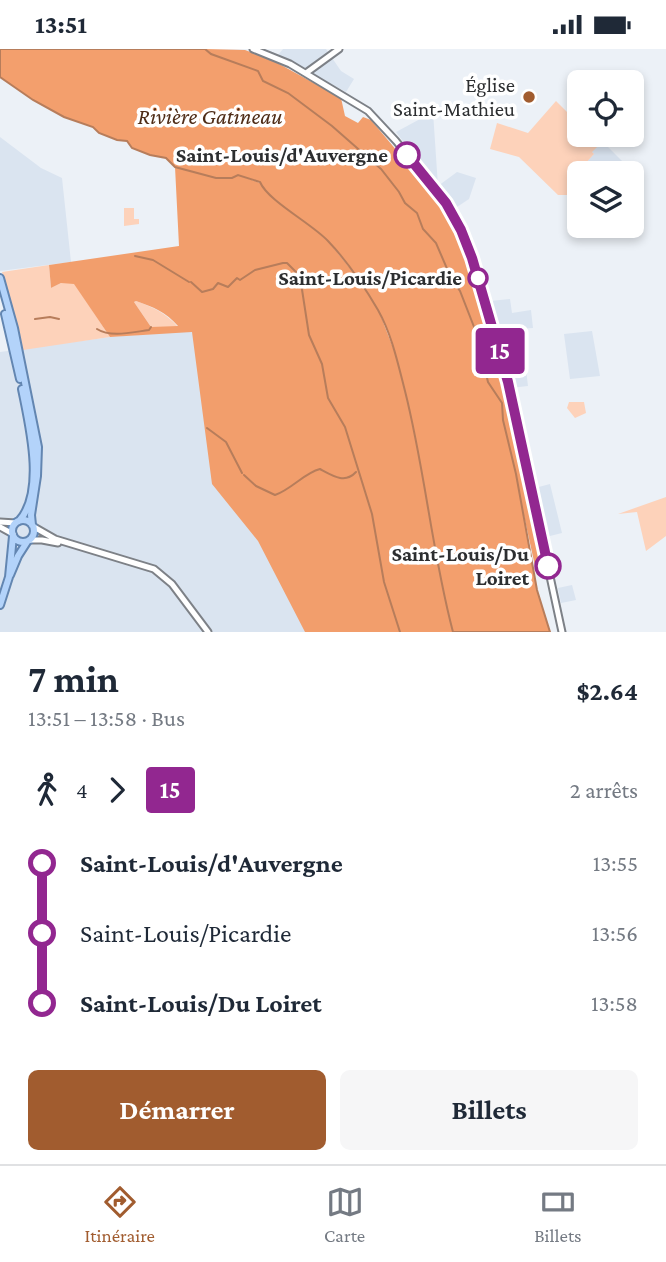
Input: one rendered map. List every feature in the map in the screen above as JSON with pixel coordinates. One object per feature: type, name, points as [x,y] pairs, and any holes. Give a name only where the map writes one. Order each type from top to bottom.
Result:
[{"type":"main road","points":[[253,49],[306,73],[355,102],[382,124],[441,197],[464,236],[508,382],[562,632]]},
{"type":"main road","points":[[306,73],[338,49]]},
{"type":"main road","points":[[0,278],[14,328],[37,446],[37,476],[31,515],[33,535],[22,549],[0,605]]},
{"type":"main road","points":[[0,295],[15,354],[33,447],[31,491],[27,509],[13,535],[9,577]]},
{"type":"main road","points":[[0,524],[26,521],[49,537],[154,569],[172,584],[208,632]]},
{"type":"main road","points":[[0,524],[18,541],[42,540],[75,545]]},
{"type":"shaded area","points":[[205,49],[245,50],[272,60],[341,98],[345,116],[358,123],[363,117],[371,120],[434,195],[448,216],[463,249],[500,367],[535,535],[546,574],[543,576],[537,575],[503,420],[502,403],[488,382],[476,332],[460,291],[451,278],[436,243],[423,229],[417,213],[405,203],[381,169],[332,126],[288,93],[263,81],[258,71],[211,54]]},
{"type":"shaded area","points":[[283,49],[326,49],[341,71],[354,79],[346,92],[278,55]]},
{"type":"shaded area","points":[[556,101],[567,112],[567,147],[597,147],[588,161],[567,161],[567,195],[558,195],[519,157],[490,149],[497,123],[528,133]]},
{"type":"shaded area","points":[[433,112],[438,186],[457,172],[476,178],[469,199],[457,207],[451,205],[396,132]]},
{"type":"shaded area","points":[[0,137],[41,168],[62,178],[71,262],[0,271]]},
{"type":"shaded area","points":[[593,147],[608,147],[622,161],[588,161],[594,154]]},
{"type":"shaded area","points":[[175,167],[216,178],[238,175],[260,183],[328,241],[365,287],[380,314],[395,353],[417,438],[439,569],[453,632],[305,632],[258,541],[212,484],[192,332],[110,337],[74,284],[61,283],[51,288],[49,265],[179,246]],"holes":[[[134,302],[154,308],[178,326],[151,327]]]},
{"type":"shaded area","points":[[124,208],[134,208],[134,219],[139,219],[139,224],[124,226]]},
{"type":"shaded area","points":[[49,265],[51,288],[61,283],[74,283],[110,337],[23,350],[2,272]]},
{"type":"shaded area","points":[[510,299],[512,313],[531,310],[533,328],[499,330],[490,301]]},
{"type":"shaded area","points":[[134,302],[159,311],[178,327],[151,327]]},
{"type":"shaded area","points":[[192,331],[258,537],[307,632],[0,632],[0,352],[110,337]]},
{"type":"shaded area","points":[[592,331],[600,376],[570,379],[564,334]]},
{"type":"shaded area","points":[[519,336],[523,354],[506,357],[500,338]]},
{"type":"shaded area","points":[[526,370],[528,386],[510,388],[506,371]]},
{"type":"shaded area","points":[[569,402],[584,402],[586,413],[575,418],[567,408]]},
{"type":"shaded area","points":[[550,484],[562,533],[546,537],[535,488]]},
{"type":"shaded area","points":[[666,497],[666,536],[646,551],[637,512],[618,514]]},
{"type":"shaded area","points":[[572,585],[576,600],[561,603],[558,588]]},
{"type":"water","name":"Rivière Gatineau","points":[[0,49],[205,49],[211,54],[258,71],[263,81],[288,93],[332,126],[381,169],[405,203],[417,213],[423,229],[436,243],[451,278],[460,291],[476,332],[488,382],[502,403],[503,420],[516,474],[537,590],[550,632],[453,632],[439,572],[412,421],[391,339],[367,292],[328,241],[272,197],[260,182],[238,175],[232,178],[216,178],[175,167],[166,158],[132,148],[127,141],[99,133],[93,127],[64,117],[33,100],[0,77]]},
{"type":"waterway","points":[[135,256],[153,260],[189,282]]},
{"type":"waterway","points":[[191,282],[202,292],[213,289],[218,283],[228,287],[237,278],[240,280],[255,270],[283,263],[287,263],[297,273],[309,335],[322,364],[328,398],[345,427],[372,514],[384,582],[400,632]]},
{"type":"waterway","points":[[35,319],[59,319]]},
{"type":"waterway","points":[[97,329],[122,334],[149,330],[151,327]]},
{"type":"waterway","points":[[207,428],[226,442],[242,473]]},
{"type":"waterway","points":[[244,475],[256,486],[275,495],[320,469],[343,478],[356,472]]},
{"type":"bus line","name":"15","points":[[407,155],[446,203],[469,249],[508,382],[548,566]]},
{"type":"place","name":"Église Saint-Mathieu","points":[[529,97]]},
{"type":"place","name":"Saint-Louis/d'Auvergne","points":[[407,155]]},
{"type":"place","name":"Saint-Louis/Picardie","points":[[478,278]]},
{"type":"place","name":"Saint-Louis/Du Loiret","points":[[548,566]]}]
